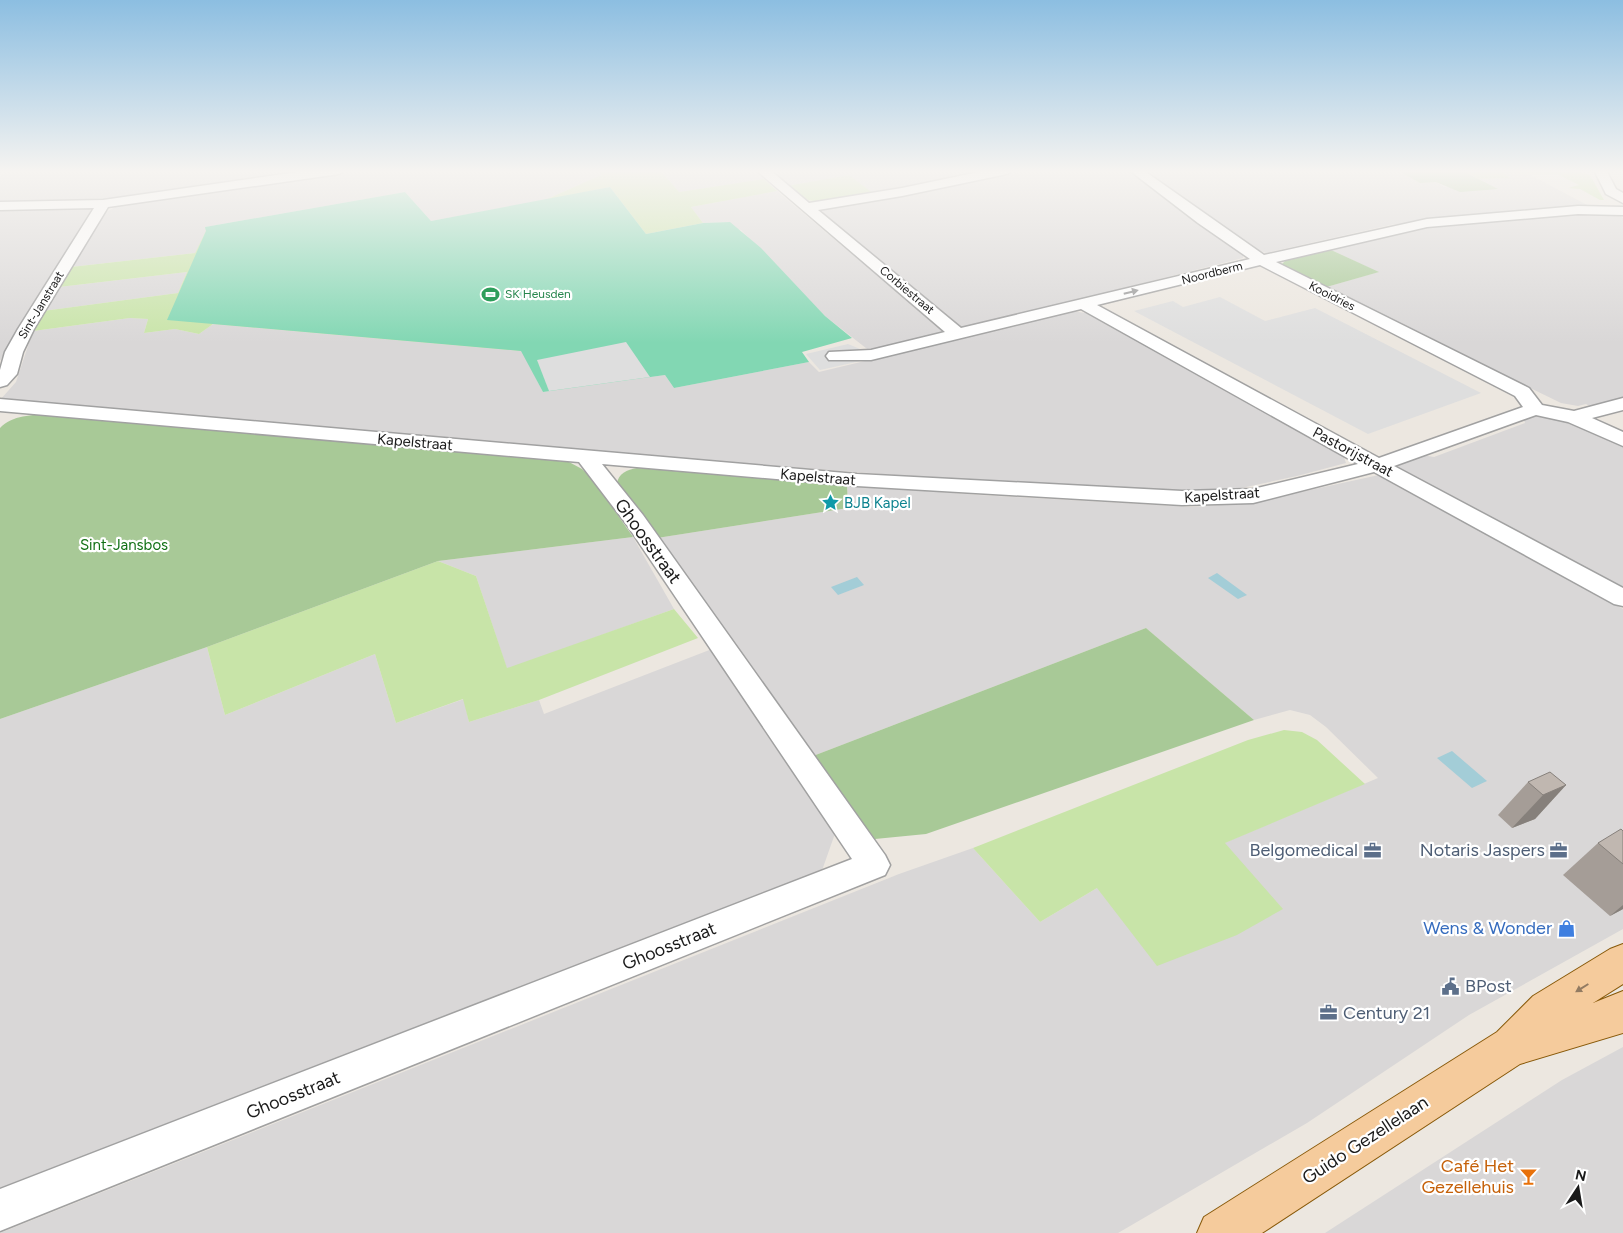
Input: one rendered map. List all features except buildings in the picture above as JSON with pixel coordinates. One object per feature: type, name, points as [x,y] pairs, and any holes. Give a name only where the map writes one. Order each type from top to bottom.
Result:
[{"type":"main road","name":"Guido Gezellelaan","points":[[1220,1233],[1511,1046],[1547,1010],[1623,962]]},
{"type":"main road","name":"Guido Gezellelaan","points":[[1511,1046],[1612,1018],[1623,1011]]},
{"type":"street","name":"Sint-Janstraat","points":[[0,382],[8,374],[14,352],[26,329],[88,228]]},
{"type":"street","name":"Corbiestraat","points":[[832,228],[959,335]]},
{"type":"street","name":"Kooidries","points":[[1214,228],[1263,261],[1522,392],[1535,409]]},
{"type":"street","name":"Noordberm","points":[[835,356],[871,355],[1405,228]]},
{"type":"street","name":"Pastorijstraat","points":[[1084,304],[1245,394],[1623,598]]},
{"type":"street","name":"Kapelstraat","points":[[0,405],[857,480],[1182,498],[1254,496],[1378,465],[1535,409],[1574,416],[1623,404]]},
{"type":"street","points":[[1574,416],[1623,440]]},
{"type":"street","name":"Ghoosstraat","points":[[0,1210],[874,865],[635,520],[586,457]]},
{"type":"shaded area","points":[[0,228],[82,228],[15,333],[0,361]]},
{"type":"shaded area","points":[[96,228],[205,228],[207,231],[195,253],[71,267]]},
{"type":"shaded area","points":[[735,228],[820,228],[941,329],[942,332],[940,335],[871,352],[825,316],[741,230]]},
{"type":"shaded area","points":[[840,228],[1208,228],[1243,255],[1243,258],[968,327],[960,326]]},
{"type":"shaded area","points":[[1224,228],[1379,228],[1266,253],[1253,248]]},
{"type":"shaded area","points":[[1428,228],[1623,228],[1623,399],[1591,407],[1586,404],[1578,406],[1561,403],[1323,288],[1378,272],[1329,249]]},
{"type":"shaded area","points":[[187,272],[178,293],[43,311],[59,287]]},
{"type":"shaded area","points":[[1220,297],[1265,321],[1315,308],[1481,393],[1368,434],[1134,311],[1173,301],[1183,307]]},
{"type":"shaded area","points":[[1073,311],[1091,314],[1342,452],[1346,463],[1232,490],[1184,493],[935,478],[654,457],[0,400],[16,382],[33,331],[130,318],[148,319],[144,333],[175,329],[199,334],[213,324],[522,351],[543,392],[665,375],[674,388],[809,362],[819,372]]},
{"type":"shaded area","points":[[626,342],[650,377],[549,391],[537,360]]},
{"type":"shaded area","points":[[848,344],[860,349],[870,359],[820,370],[806,354]]},
{"type":"shaded area","points":[[1532,414],[1578,422],[1623,444],[1623,587],[1599,574],[1595,577],[1396,467],[1422,455],[1434,457],[1525,423],[1523,417]]},
{"type":"shaded area","points":[[1379,475],[1388,478],[1623,609],[1623,929],[1469,1015],[1307,1123],[1118,1233],[0,1233],[899,874],[973,848],[1040,922],[1097,888],[1224,843],[1378,778],[1326,727],[1310,715],[1290,710],[1254,720],[1146,628],[813,756],[657,538],[848,508],[847,485],[979,495],[1191,507],[1251,503]]},
{"type":"shaded area","points":[[633,537],[674,609],[507,669],[476,576],[438,561]]},
{"type":"shaded area","points":[[207,647],[225,715],[375,654],[396,723],[464,699],[469,722],[539,700],[544,714],[712,649],[837,828],[820,876],[0,1192],[0,719]]},
{"type":"shaded area","points":[[1623,1047],[1623,1233],[1325,1233],[1562,1080]]},
{"type":"green space","points":[[205,228],[522,351],[213,324],[199,334],[175,329],[144,333],[148,319],[130,318],[33,331],[43,311],[178,293],[187,272],[59,287],[71,267],[195,253],[206,231]]},
{"type":"green space","name":"SK Heusden","points":[[205,228],[641,228],[646,234],[679,228],[737,228],[761,248],[825,316],[852,338],[802,352],[809,362],[674,388],[665,375],[543,392],[521,351],[167,320],[206,231]]},
{"type":"green space","points":[[641,228],[679,228],[646,234]]},
{"type":"green space","points":[[1329,249],[1379,272],[1323,288],[1288,270],[1282,264],[1285,261]]},
{"type":"green space","name":"Sint-Jansbos","points":[[49,414],[569,462],[582,469],[592,478],[633,537],[438,561],[207,647],[0,719],[0,428],[10,420],[17,418]]},
{"type":"green space","points":[[637,468],[847,485],[848,508],[657,538],[617,484],[619,477],[624,473]]},
{"type":"green space","points":[[438,561],[476,576],[507,668],[674,609],[698,638],[539,700],[469,722],[463,699],[396,723],[375,654],[225,715],[207,647]]},
{"type":"green space","points":[[1146,628],[1254,720],[926,834],[875,839],[813,756]]},
{"type":"green space","points":[[1284,730],[1302,732],[1317,740],[1365,784],[1225,843],[1283,909],[1237,935],[1157,966],[1097,888],[1040,922],[973,848],[1248,740]]},
{"type":"water","points":[[1217,573],[1247,595],[1238,599],[1208,578]]},
{"type":"water","points":[[857,577],[864,585],[838,595],[831,587]]},
{"type":"water","points":[[1452,751],[1487,781],[1472,788],[1437,758]]},
{"type":"place","name":"SK Heusden","points":[[491,294]]},
{"type":"place","name":"BJB Kapel","points":[[830,503]]},
{"type":"place","name":"Belgomedical","points":[[1372,850]]},
{"type":"place","name":"Notaris Jaspers","points":[[1559,850]]},
{"type":"place","name":"Wens & Wonder","points":[[1566,928]]},
{"type":"place","name":"BPost","points":[[1451,986]]},
{"type":"place","name":"Century 21","points":[[1329,1013]]},
{"type":"place","name":"Café Het Gezellehuis","points":[[1528,1176]]}]
